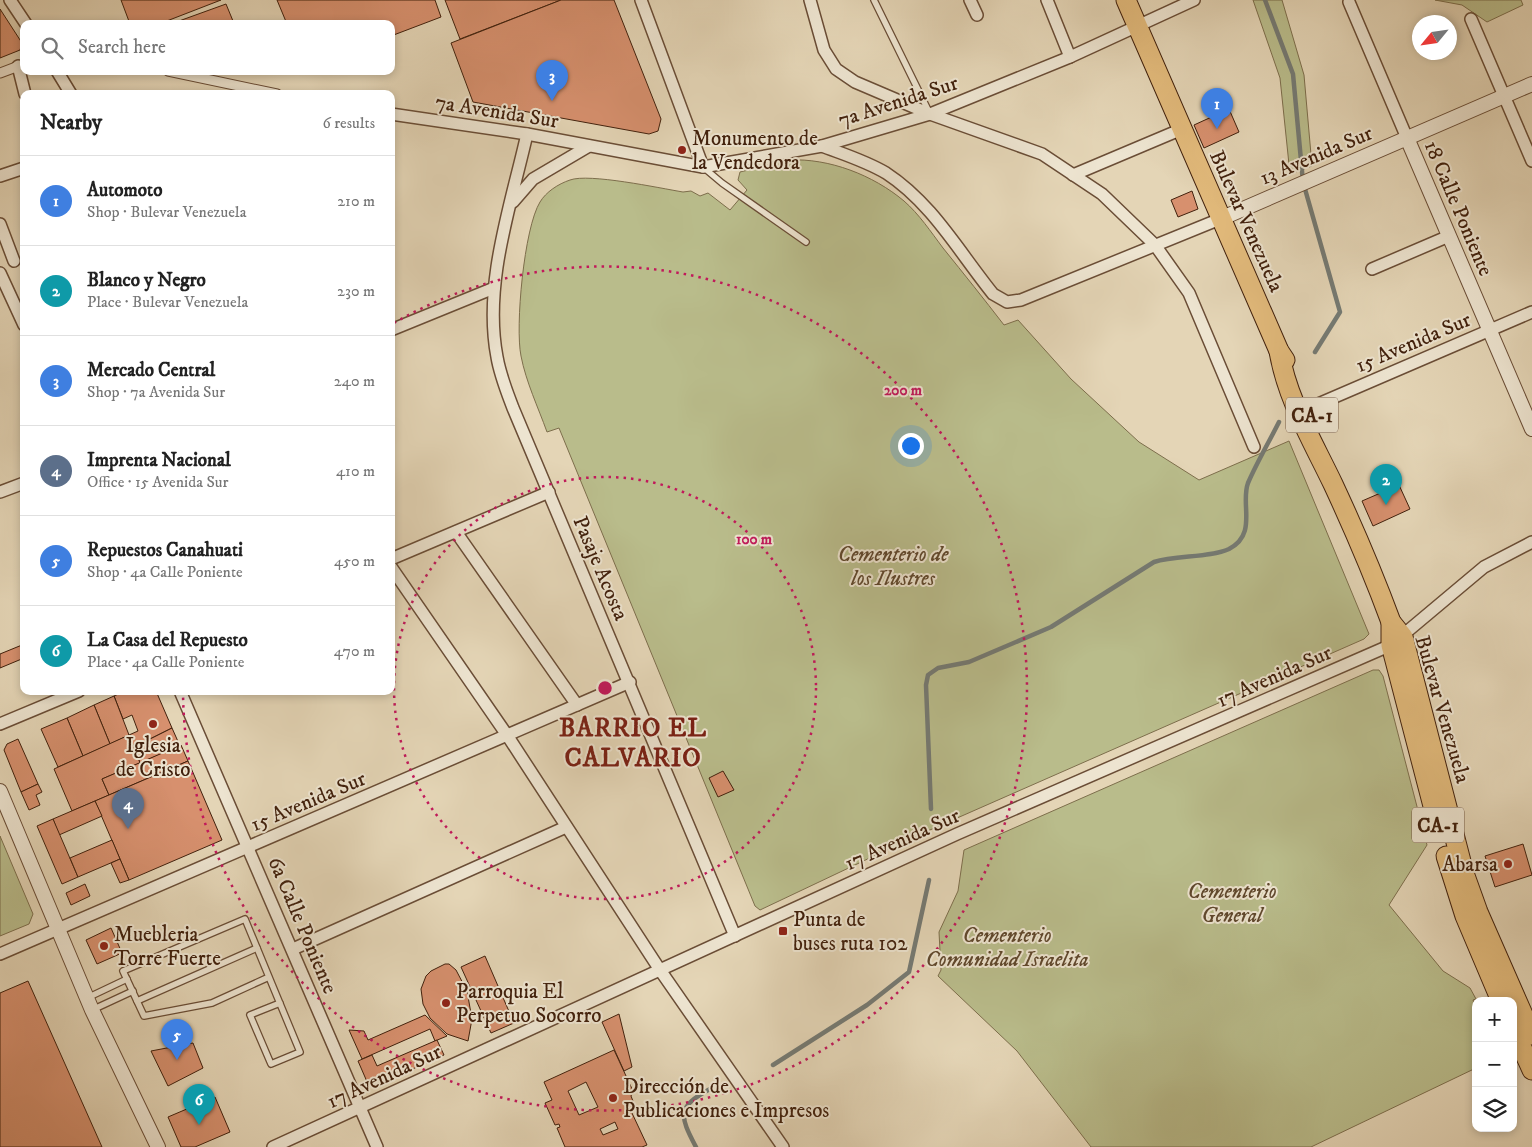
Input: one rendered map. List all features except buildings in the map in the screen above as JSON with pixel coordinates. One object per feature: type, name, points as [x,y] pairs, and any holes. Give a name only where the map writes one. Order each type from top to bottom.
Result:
[{"type":"highway","name":"Bulevar Venezuela","points":[[1126,0],[1278,351],[1295,376],[1322,438],[1333,484]]},
{"type":"highway","name":"Bulevar Venezuela","points":[[1278,351],[1284,378],[1310,442],[1333,484],[1391,622],[1464,873],[1488,938],[1532,1035]]},
{"type":"highway","name":"Bulevar Venezuela","points":[[1397,641],[1453,880],[1465,916],[1499,997]]},
{"type":"highway","points":[[1517,1037],[1532,1070]]},
{"type":"street","points":[[10,0],[23,20]]},
{"type":"street","points":[[641,0],[703,167]]},
{"type":"street","points":[[810,0],[824,50],[836,70],[855,82],[930,114],[1042,154],[1102,194],[1155,245],[1189,293],[1254,446]]},
{"type":"street","points":[[970,0],[977,15]]},
{"type":"street","points":[[1047,0],[1070,57]]},
{"type":"street","name":"7a Avenida Sur","points":[[395,115],[527,134],[703,167],[822,146],[930,114],[1070,57],[1194,0]]},
{"type":"street","name":"18 Calle Poniente","points":[[1349,2],[1532,427]]},
{"type":"street","points":[[1471,19],[1532,161]]},
{"type":"street","points":[[0,73],[20,65]]},
{"type":"street","points":[[22,75],[24,90]]},
{"type":"street","points":[[60,75],[69,90]]},
{"type":"street","points":[[187,75],[258,90]]},
{"type":"street","name":"13 Avenida Sur","points":[[822,146],[884,172],[906,188],[932,215],[993,294],[1003,301],[1010,302],[1021,300],[1220,219],[1532,84]]},
{"type":"street","points":[[1073,175],[1182,129]]},
{"type":"street","name":"Pasaje Acosta","points":[[527,134],[494,288],[494,340],[500,373],[735,936]]},
{"type":"street","name":"Pasaje Acosta","points":[[512,203],[533,179],[589,146]]},
{"type":"street","points":[[0,176],[20,169]]},
{"type":"street","points":[[0,224],[19,259],[0,267]]},
{"type":"street","points":[[1372,269],[1449,236]]},
{"type":"street","points":[[0,272],[20,316]]},
{"type":"street","points":[[395,328],[494,288]]},
{"type":"street","name":"15 Avenida Sur","points":[[1309,408],[1532,312]]},
{"type":"street","points":[[0,492],[20,484]]},
{"type":"street","points":[[395,557],[549,492]]},
{"type":"street","points":[[456,532],[577,705]]},
{"type":"street","name":"17 Avenida Sur","points":[[273,1147],[957,834],[1397,641],[1484,567],[1532,542]]},
{"type":"street","points":[[395,573],[507,735],[660,970],[783,1147]]},
{"type":"street","name":"15 Avenida Sur","points":[[0,954],[630,682]]},
{"type":"street","points":[[0,724],[69,695]]},
{"type":"street","name":"6a Calle Poniente","points":[[182,695],[377,1147]]},
{"type":"street","points":[[0,791],[90,1004],[158,1147]]},
{"type":"street","points":[[293,949],[566,827]]},
{"type":"lane","points":[[874,0],[930,114]]},
{"type":"lane","points":[[703,167],[722,184],[806,242]]},
{"type":"lane","points":[[269,977],[212,1002],[144,1016],[124,972],[245,919],[280,1002],[300,1052],[271,1064],[250,1015],[280,1002]]},
{"type":"lane","points":[[137,1001],[257,948]]},
{"type":"lane","points":[[90,1004],[127,980]]},
{"type":"lane","points":[[90,1004],[133,991]]},
{"type":"green space","points":[[1253,0],[1282,0],[1304,75],[1312,166],[1290,174],[1280,78]]},
{"type":"green space","points":[[1435,0],[1521,0],[1523,5],[1487,22],[1462,5]]},
{"type":"green space","name":"Cementerio de los Ilustres","points":[[789,160],[819,162],[850,170],[879,183],[904,201],[925,223],[1004,325],[1018,320],[1071,379],[1139,442],[1199,480],[1289,441],[1369,634],[1364,639],[914,837],[760,910],[755,906],[559,428],[547,432],[523,366],[519,342],[519,323],[522,278],[529,233],[540,202],[557,186],[570,180],[592,178],[683,192],[691,191],[700,196],[708,193],[730,210],[747,190],[738,180],[740,172]]},
{"type":"green space","name":"Cementerio General","points":[[1373,670],[1379,670],[1383,676],[1427,845],[1389,905],[1443,971],[1470,988],[1475,997],[1472,997],[1472,1070],[1311,1147],[1091,1147],[1017,1051],[938,976],[941,970],[939,932],[958,891],[964,850]]},
{"type":"green space","points":[[0,836],[33,914],[29,924],[0,936]]},
{"type":"waterway","points":[[1265,0],[1293,74],[1303,182],[1340,312],[1315,352]]},
{"type":"waterway","points":[[931,809],[926,685],[928,675],[938,668],[969,662],[1051,627],[1154,562],[1221,552],[1238,543],[1246,527],[1246,491],[1248,483],[1279,422]]},
{"type":"waterway","points":[[773,1065],[867,1005],[909,972],[929,880]]},
{"type":"waterway","points":[[696,1147],[686,1127],[684,1113],[692,1101],[710,1089]]},
{"type":"place","name":"Mercado Central","points":[[552,101]]},
{"type":"place","name":"Automoto","points":[[1217,129]]},
{"type":"place","name":"Monumento de la Vendedora","points":[[682,150]]},
{"type":"place","name":"Blanco y Negro","points":[[1386,505]]},
{"type":"place","name":"Iglesia de Cristo","points":[[153,724]]},
{"type":"place","name":"Imprenta Nacional","points":[[128,829]]},
{"type":"place","name":"Abarsa","points":[[1508,864]]},
{"type":"place","name":"Punta de buses ruta 102","points":[[783,931]]},
{"type":"place","name":"Muebleria Torre Fuerte","points":[[104,946]]},
{"type":"place","name":"Parroquia El Perpetuo Socorro","points":[[446,1003]]},
{"type":"place","name":"Repuestos Canahuati","points":[[177,1060]]},
{"type":"place","name":"Dirección de Publicaciones e Impresos","points":[[613,1098]]},
{"type":"place","name":"La Casa del Repuesto","points":[[199,1125]]},
{"type":"district","name":"BARRIO EL CALVARIO","points":[[633,742]]},
{"type":"park label","name":"Cementerio Comunidad Israelita","points":[[1007,947]]}]
